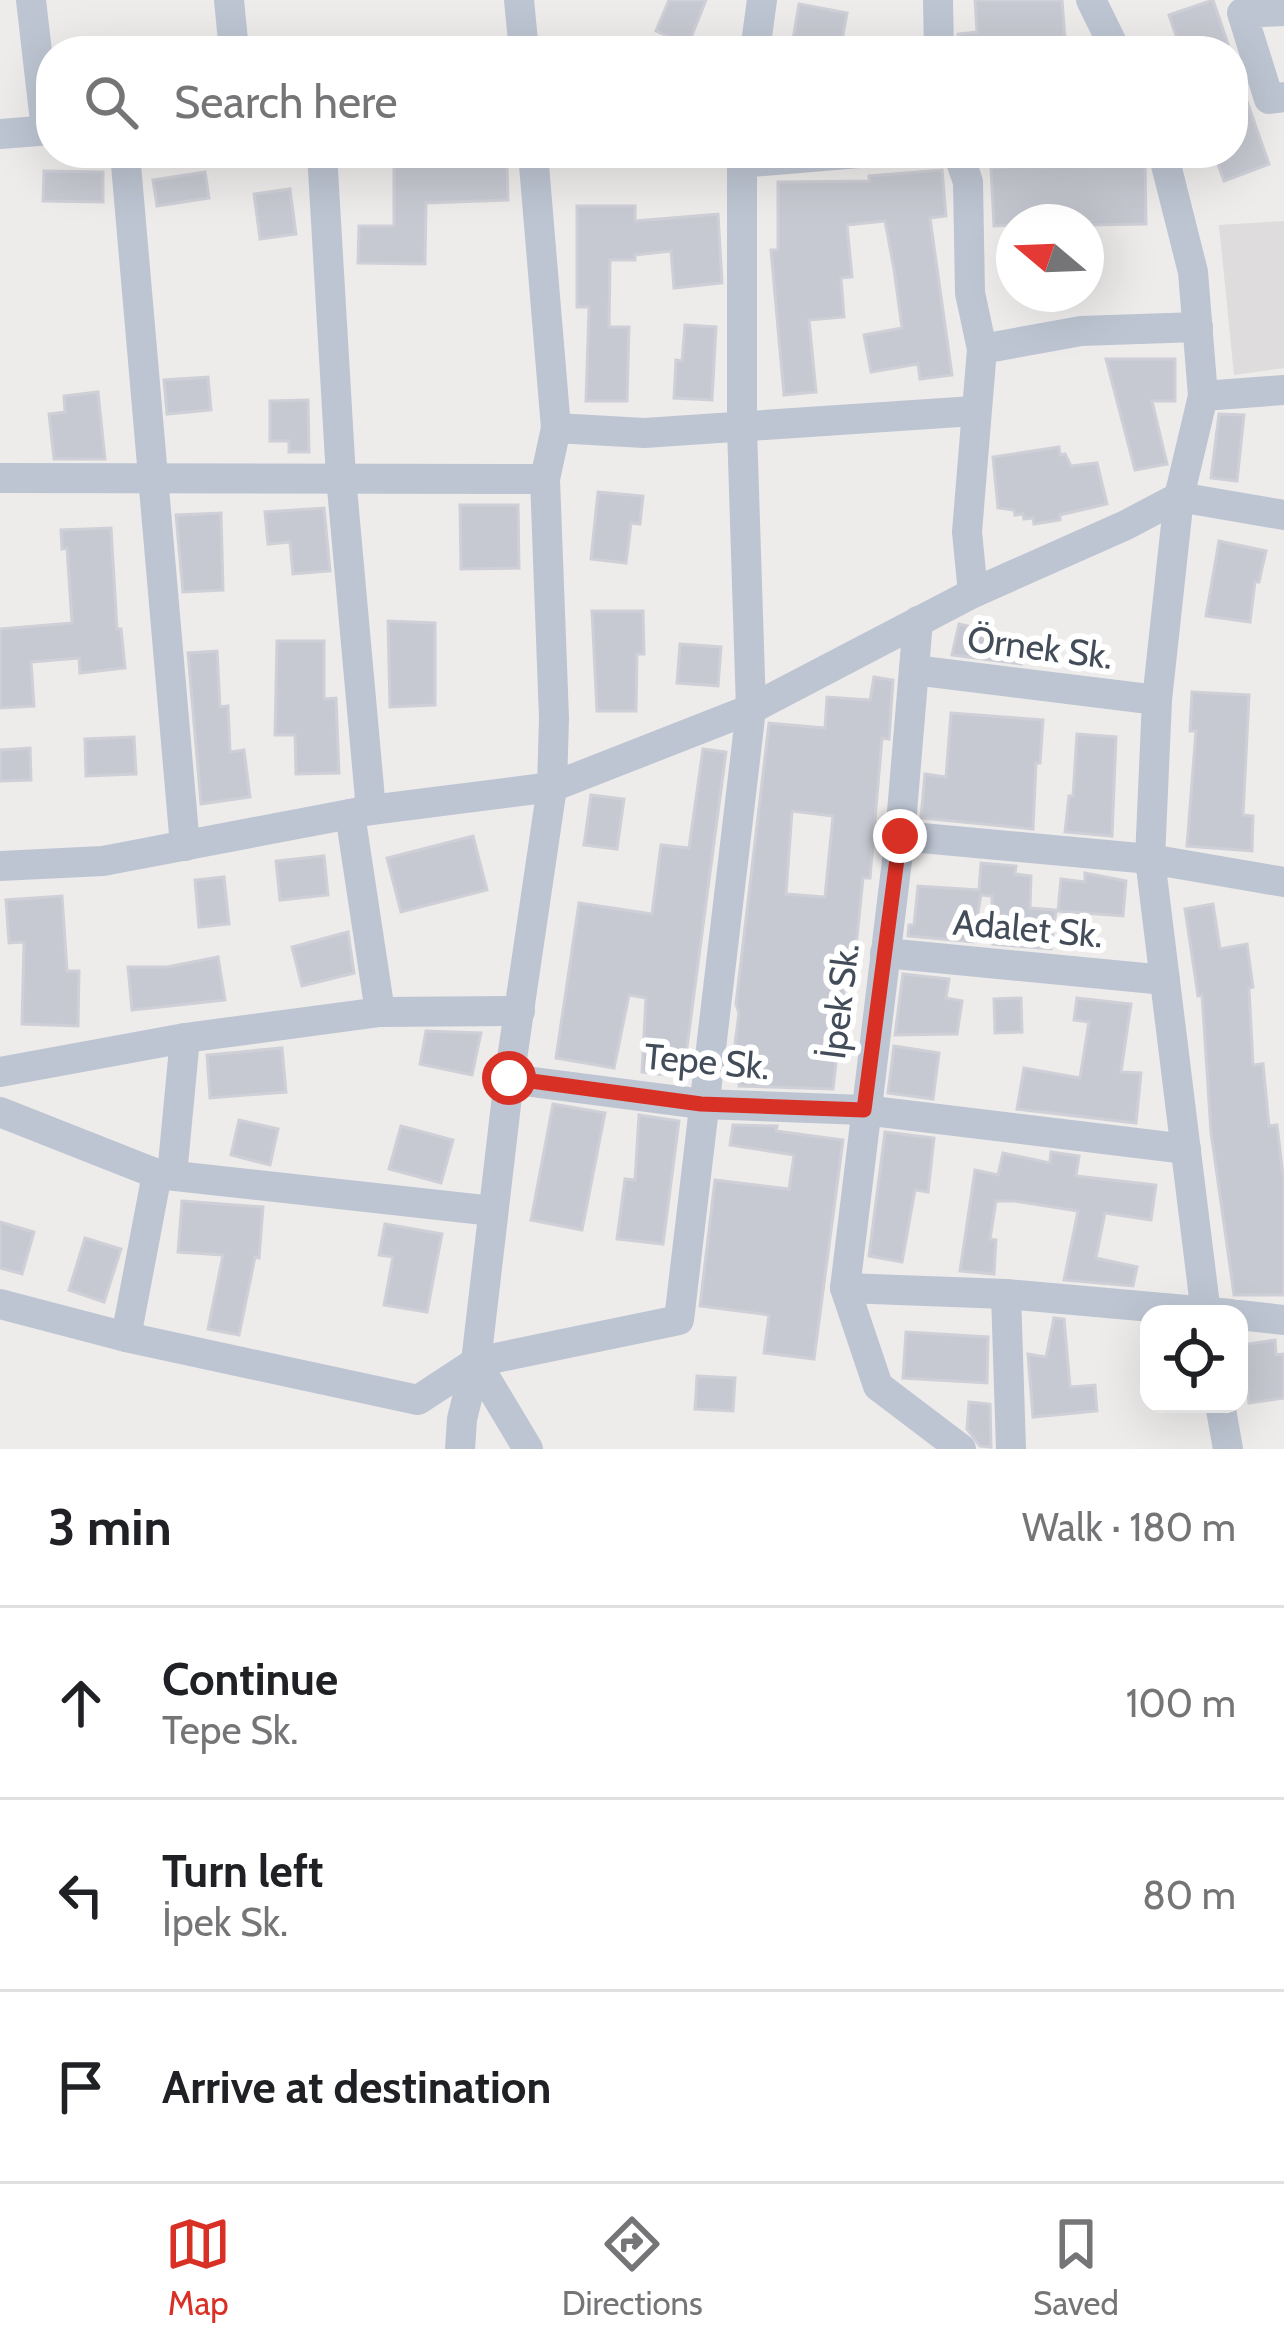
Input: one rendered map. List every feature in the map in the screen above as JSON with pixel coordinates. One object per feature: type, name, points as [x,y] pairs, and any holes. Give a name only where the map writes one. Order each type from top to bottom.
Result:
[{"type":"street","points":[[31,0],[36,38]]},
{"type":"street","points":[[229,0],[233,36]]},
{"type":"street","points":[[519,0],[523,36]]},
{"type":"street","points":[[757,36],[762,0]]},
{"type":"street","points":[[938,0],[939,36]]},
{"type":"street","points":[[1091,0],[1109,36]]},
{"type":"street","points":[[1284,11],[1242,13],[1269,98],[1284,97]]},
{"type":"street","points":[[0,134],[36,131]]},
{"type":"street","points":[[126,168],[185,846]]},
{"type":"street","points":[[323,168],[360,812],[380,1012]]},
{"type":"street","points":[[460,1449],[476,1362],[509,1078],[552,787],[545,479],[556,428],[534,168]]},
{"type":"street","points":[[0,1304],[126,1337],[418,1400],[476,1362],[679,1320],[751,709],[742,428],[742,168]]},
{"type":"street","points":[[963,168],[968,182],[970,293],[982,349],[967,532],[973,593]]},
{"type":"street","points":[[1167,168],[1193,272],[1203,396],[1179,497],[1156,700],[1150,860],[1186,1149],[1218,1305]]},
{"type":"street","points":[[982,349],[1082,331],[1198,327]]},
{"type":"street","points":[[1203,396],[1284,390]]},
{"type":"street","points":[[556,428],[644,434],[974,411]]},
{"type":"street","points":[[0,478],[545,479]]},
{"type":"street","points":[[0,866],[103,861],[360,812],[552,787],[751,709],[973,593],[1179,497],[1284,515]]},
{"type":"street","name":"İpek Sk.","points":[[918,621],[900,836],[845,1288],[878,1386],[962,1449]]},
{"type":"street","name":"Örnek Sk.","points":[[914,670],[1156,700]]},
{"type":"street","points":[[900,836],[1150,860],[1284,882]]},
{"type":"street","name":"Adalet Sk.","points":[[885,953],[1165,980]]},
{"type":"street","points":[[0,1072],[185,1038],[380,1012],[520,1011]]},
{"type":"street","points":[[126,1337],[164,1175],[185,1038]]},
{"type":"street","name":"Tepe Sk.","points":[[509,1078],[701,1104],[864,1110],[1186,1149]]},
{"type":"street","points":[[0,1112],[164,1175],[493,1210]]},
{"type":"street","points":[[845,1288],[1006,1294],[1140,1307]]},
{"type":"street","points":[[1006,1294],[1011,1449]]},
{"type":"street","points":[[1248,1317],[1284,1320]]},
{"type":"street","points":[[476,1362],[527,1449]]},
{"type":"street","points":[[1222,1413],[1228,1449]]},
{"type":"shaded area","points":[[1284,221],[1284,368],[1234,375],[1219,225]]},
{"type":"building","points":[[669,0],[706,0],[692,36],[656,31]]},
{"type":"building","points":[[975,0],[1062,0],[1065,36],[958,36],[977,32]]},
{"type":"building","points":[[1213,0],[1225,36],[1176,36],[1169,15]]},
{"type":"building","points":[[799,4],[847,13],[843,36],[794,36]]},
{"type":"building","points":[[1248,104],[1269,164],[1224,181],[1219,168],[1248,168]]},
{"type":"building","points":[[394,168],[507,168],[508,200],[426,203],[425,264],[358,263],[359,226],[394,226]]},
{"type":"building","points":[[991,168],[1145,168],[1146,224],[1104,225],[1104,204],[996,204],[996,226]]},
{"type":"building","points":[[942,170],[946,216],[930,218],[952,375],[920,379],[918,364],[871,372],[864,335],[902,328],[894,269],[885,221],[847,225],[852,277],[841,278],[844,317],[809,320],[816,392],[784,395],[771,250],[778,250],[778,182],[869,181],[869,176]]},
{"type":"building","points":[[44,171],[103,172],[103,202],[43,201]]},
{"type":"building","points":[[205,172],[209,198],[157,206],[153,180]]},
{"type":"building","points":[[290,189],[296,234],[260,239],[254,194]]},
{"type":"building","points":[[577,206],[635,206],[635,221],[718,214],[722,283],[674,288],[671,251],[635,255],[635,260],[610,260],[609,327],[629,327],[627,401],[586,401],[589,307],[577,307]]},
{"type":"building","points":[[685,325],[716,327],[712,400],[674,398],[676,360],[682,361]]},
{"type":"building","points":[[1106,359],[1175,359],[1175,401],[1152,401],[1167,464],[1135,470]]},
{"type":"building","points":[[208,377],[211,410],[167,414],[164,380]]},
{"type":"building","points":[[98,392],[105,459],[54,459],[49,414],[65,412],[64,396]]},
{"type":"building","points":[[308,400],[309,452],[289,452],[289,441],[270,441],[270,401]]},
{"type":"building","points":[[1219,414],[1244,415],[1237,481],[1211,478]]},
{"type":"building","points":[[1059,447],[1071,466],[1097,463],[1107,504],[1034,524],[1033,518],[998,508],[993,457]]},
{"type":"building","points":[[598,492],[643,496],[640,524],[631,523],[626,563],[591,559]]},
{"type":"building","points":[[460,505],[518,505],[519,568],[461,569]]},
{"type":"building","points":[[324,508],[330,571],[293,574],[290,542],[268,544],[265,512]]},
{"type":"building","points":[[221,513],[223,590],[183,592],[176,515]]},
{"type":"building","points":[[111,528],[117,629],[121,629],[125,668],[80,673],[79,658],[31,662],[34,706],[0,708],[0,629],[72,623],[67,548],[62,549],[61,530]]},
{"type":"building","points":[[1219,541],[1266,551],[1259,582],[1255,582],[1250,622],[1206,616]]},
{"type":"building","points":[[592,611],[643,611],[644,654],[637,654],[636,711],[597,711]]},
{"type":"building","points":[[388,621],[435,623],[435,705],[390,707]]},
{"type":"building","points":[[959,624],[1026,640],[1021,664],[952,655]]},
{"type":"building","points":[[277,641],[324,641],[324,699],[336,698],[339,773],[296,774],[295,735],[275,735]]},
{"type":"building","points":[[680,644],[721,647],[718,686],[677,683]]},
{"type":"building","points":[[217,651],[220,707],[228,706],[230,752],[244,750],[250,797],[201,804],[188,653]]},
{"type":"building","points":[[874,677],[893,680],[889,739],[882,738],[870,878],[863,878],[854,966],[847,965],[833,1089],[739,1086],[740,1076],[731,1075],[739,1013],[736,1004],[769,723],[825,728],[827,697],[870,700]],"holes":[[[792,811],[833,816],[825,897],[786,894]]]},
{"type":"building","points":[[1192,692],[1249,695],[1243,815],[1253,816],[1252,851],[1187,846],[1196,731],[1190,731]]},
{"type":"building","points":[[951,713],[1043,720],[1033,829],[921,818],[925,774],[946,777]]},
{"type":"building","points":[[1077,734],[1116,737],[1112,836],[1065,832]]},
{"type":"building","points":[[134,737],[136,774],[86,776],[85,739]]},
{"type":"building","points":[[30,748],[31,780],[0,781],[0,750]]},
{"type":"building","points":[[703,749],[726,752],[683,1077],[642,1072],[646,998],[629,995],[614,1068],[556,1058],[579,903],[652,914],[661,845],[689,848]]},
{"type":"building","points":[[591,795],[624,799],[617,849],[584,845]]},
{"type":"building","points":[[473,836],[487,890],[401,912],[387,858]]},
{"type":"building","points":[[324,856],[328,895],[280,900],[276,861]]},
{"type":"building","points":[[981,863],[1016,866],[1015,874],[1031,876],[1030,908],[1056,910],[1051,949],[993,944],[992,896],[981,895],[973,942],[908,936],[909,925],[914,925],[918,886],[979,890]]},
{"type":"building","points":[[1085,873],[1126,881],[1123,916],[1058,911],[1061,879],[1085,882]]},
{"type":"building","points":[[224,877],[229,924],[199,927],[195,880]]},
{"type":"building","points":[[62,896],[67,971],[79,971],[78,1026],[22,1024],[24,942],[9,943],[6,900]]},
{"type":"building","points":[[1213,904],[1220,949],[1247,944],[1253,987],[1249,988],[1253,1065],[1263,1064],[1269,1126],[1277,1125],[1284,1184],[1284,1295],[1234,1295],[1211,1132],[1202,995],[1198,996],[1185,909]]},
{"type":"building","points":[[348,932],[354,973],[302,986],[292,947]]},
{"type":"building","points":[[218,957],[225,1000],[132,1010],[128,967],[167,967]]},
{"type":"building","points":[[903,974],[949,979],[946,998],[962,1001],[957,1034],[895,1035]]},
{"type":"building","points":[[1021,998],[1022,1032],[995,1033],[994,999]]},
{"type":"building","points":[[1077,998],[1131,1004],[1121,1072],[1141,1073],[1136,1123],[1017,1109],[1024,1068],[1080,1078],[1089,1022],[1074,1020]]},
{"type":"building","points":[[426,1031],[481,1033],[472,1075],[420,1064]]},
{"type":"building","points":[[894,1046],[939,1053],[933,1099],[888,1093]]},
{"type":"building","points":[[282,1048],[286,1092],[210,1098],[207,1055]]},
{"type":"building","points":[[553,1104],[605,1113],[582,1230],[531,1220]]},
{"type":"building","points":[[639,1115],[679,1121],[663,1244],[617,1239],[625,1179],[635,1180]]},
{"type":"building","points":[[239,1120],[278,1129],[270,1165],[231,1155]]},
{"type":"building","points":[[733,1125],[777,1126],[776,1131],[843,1140],[814,1359],[764,1353],[769,1315],[700,1306],[715,1180],[789,1189],[794,1155],[730,1145]]},
{"type":"building","points":[[401,1126],[453,1140],[441,1183],[389,1169]]},
{"type":"building","points":[[885,1132],[934,1138],[928,1192],[915,1190],[902,1262],[869,1256]]},
{"type":"building","points":[[1051,1152],[1079,1156],[1076,1176],[1156,1185],[1151,1220],[1105,1213],[1096,1258],[1137,1267],[1133,1286],[1064,1280],[1078,1211],[1014,1201],[996,1201],[990,1239],[996,1240],[994,1274],[960,1271],[975,1170],[998,1175],[1003,1153],[1050,1163]]},
{"type":"building","points":[[182,1201],[263,1207],[259,1258],[255,1257],[239,1335],[208,1329],[223,1255],[178,1252]]},
{"type":"building","points":[[0,1222],[34,1232],[22,1274],[0,1268]]},
{"type":"building","points":[[385,1224],[442,1234],[427,1312],[384,1305],[393,1257],[379,1255]]},
{"type":"building","points":[[85,1238],[121,1249],[104,1302],[69,1290]]},
{"type":"building","points":[[1054,1318],[1064,1319],[1070,1387],[1095,1385],[1097,1411],[1033,1417],[1028,1354],[1046,1357]]},
{"type":"building","points":[[906,1332],[988,1337],[987,1383],[903,1378]]},
{"type":"building","points":[[1275,1340],[1276,1355],[1284,1354],[1284,1398],[1249,1403],[1248,1344]]},
{"type":"building","points":[[697,1376],[735,1378],[733,1411],[695,1409]]},
{"type":"building","points":[[969,1402],[990,1404],[991,1447],[980,1446],[967,1429]]},
{"type":"route","points":[[509,1078],[701,1104],[864,1110],[900,836]]}]
